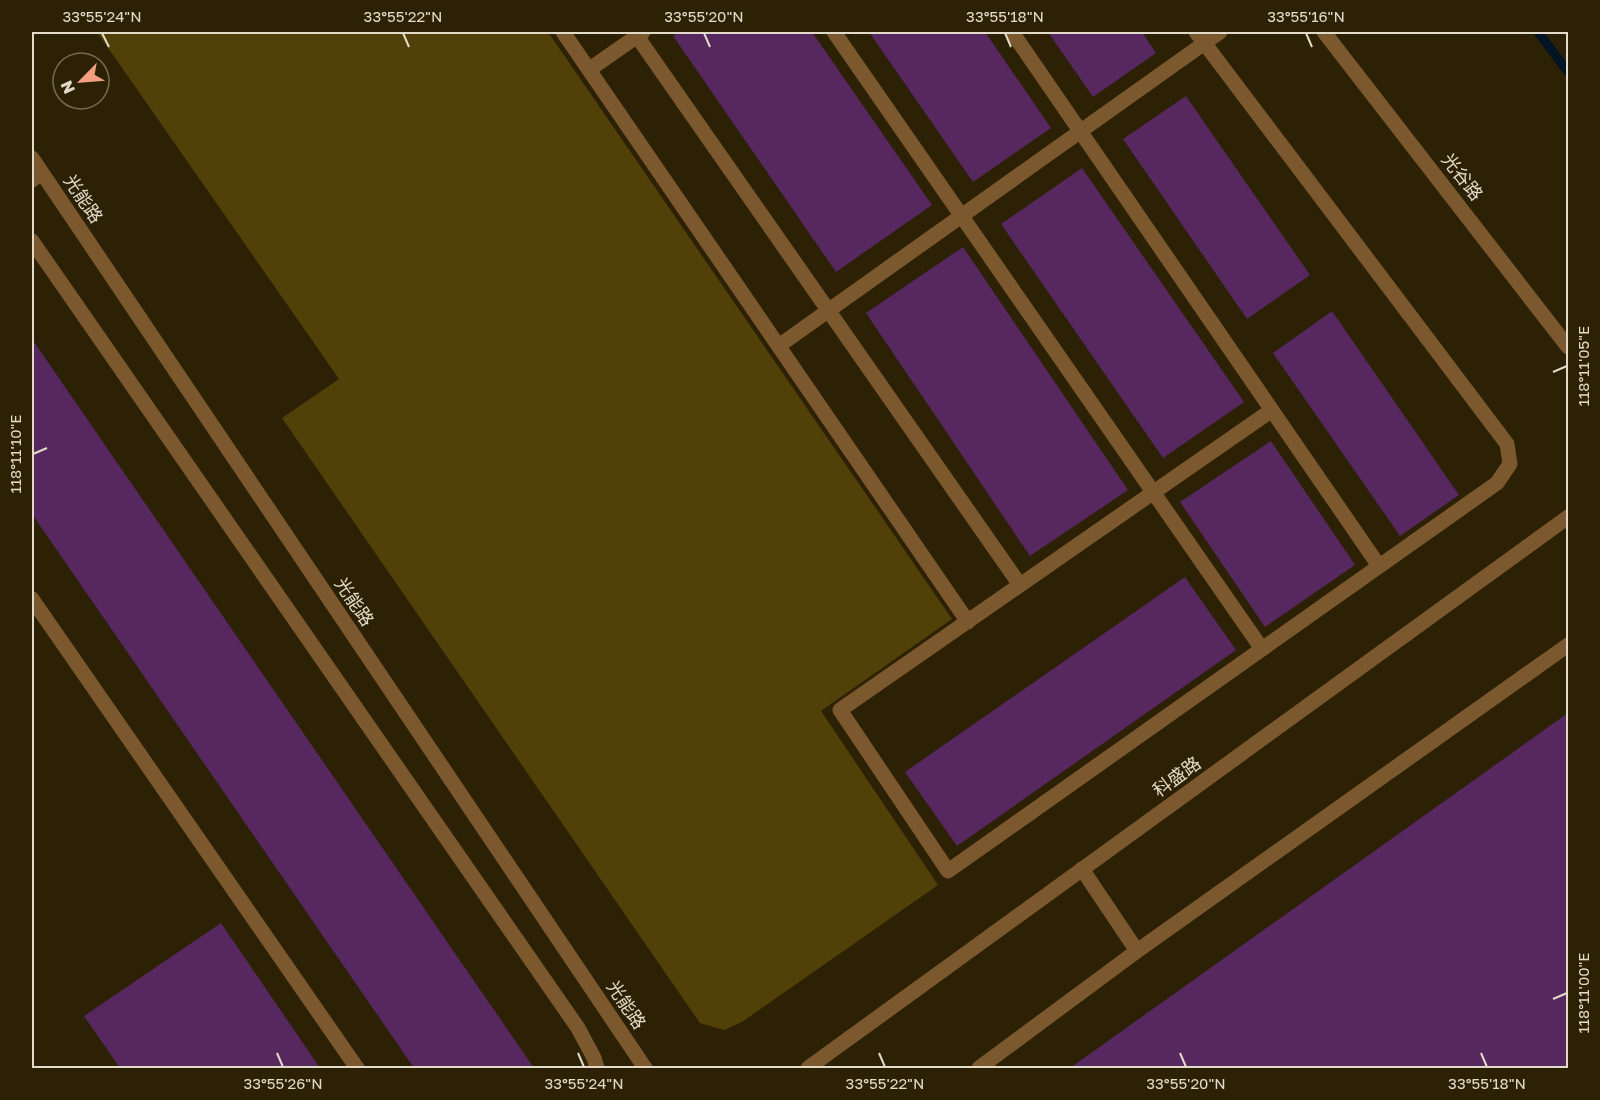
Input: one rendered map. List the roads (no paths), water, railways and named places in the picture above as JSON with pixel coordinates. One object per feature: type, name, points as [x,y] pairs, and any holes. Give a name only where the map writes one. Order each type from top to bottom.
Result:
[{"type":"street","points":[[563,32],[968,622]]},
{"type":"street","points":[[834,32],[1262,649]]},
{"type":"street","points":[[1012,32],[1379,566]]},
{"type":"street","points":[[780,345],[1080,131],[1201,37],[1220,32]]},
{"type":"street","name":"光谷路","points":[[1324,32],[1569,346]]},
{"type":"street","points":[[590,69],[638,33],[1020,585]]},
{"type":"street","points":[[1201,37],[1507,444],[1510,464],[1497,483],[948,871],[840,710],[1272,410]]},
{"type":"street","name":"光能路","points":[[32,158],[36,176],[645,1068]]},
{"type":"street","points":[[32,241],[571,1018],[594,1058],[597,1068]]},
{"type":"street","name":"科盛路","points":[[808,1068],[1569,517]]},
{"type":"street","points":[[32,599],[357,1068]]},
{"type":"street","points":[[979,1068],[1137,951],[1569,645]]},
{"type":"street","points":[[1082,869],[1137,951]]},
{"type":"waterway","points":[[1538,32],[1568,72]]}]
